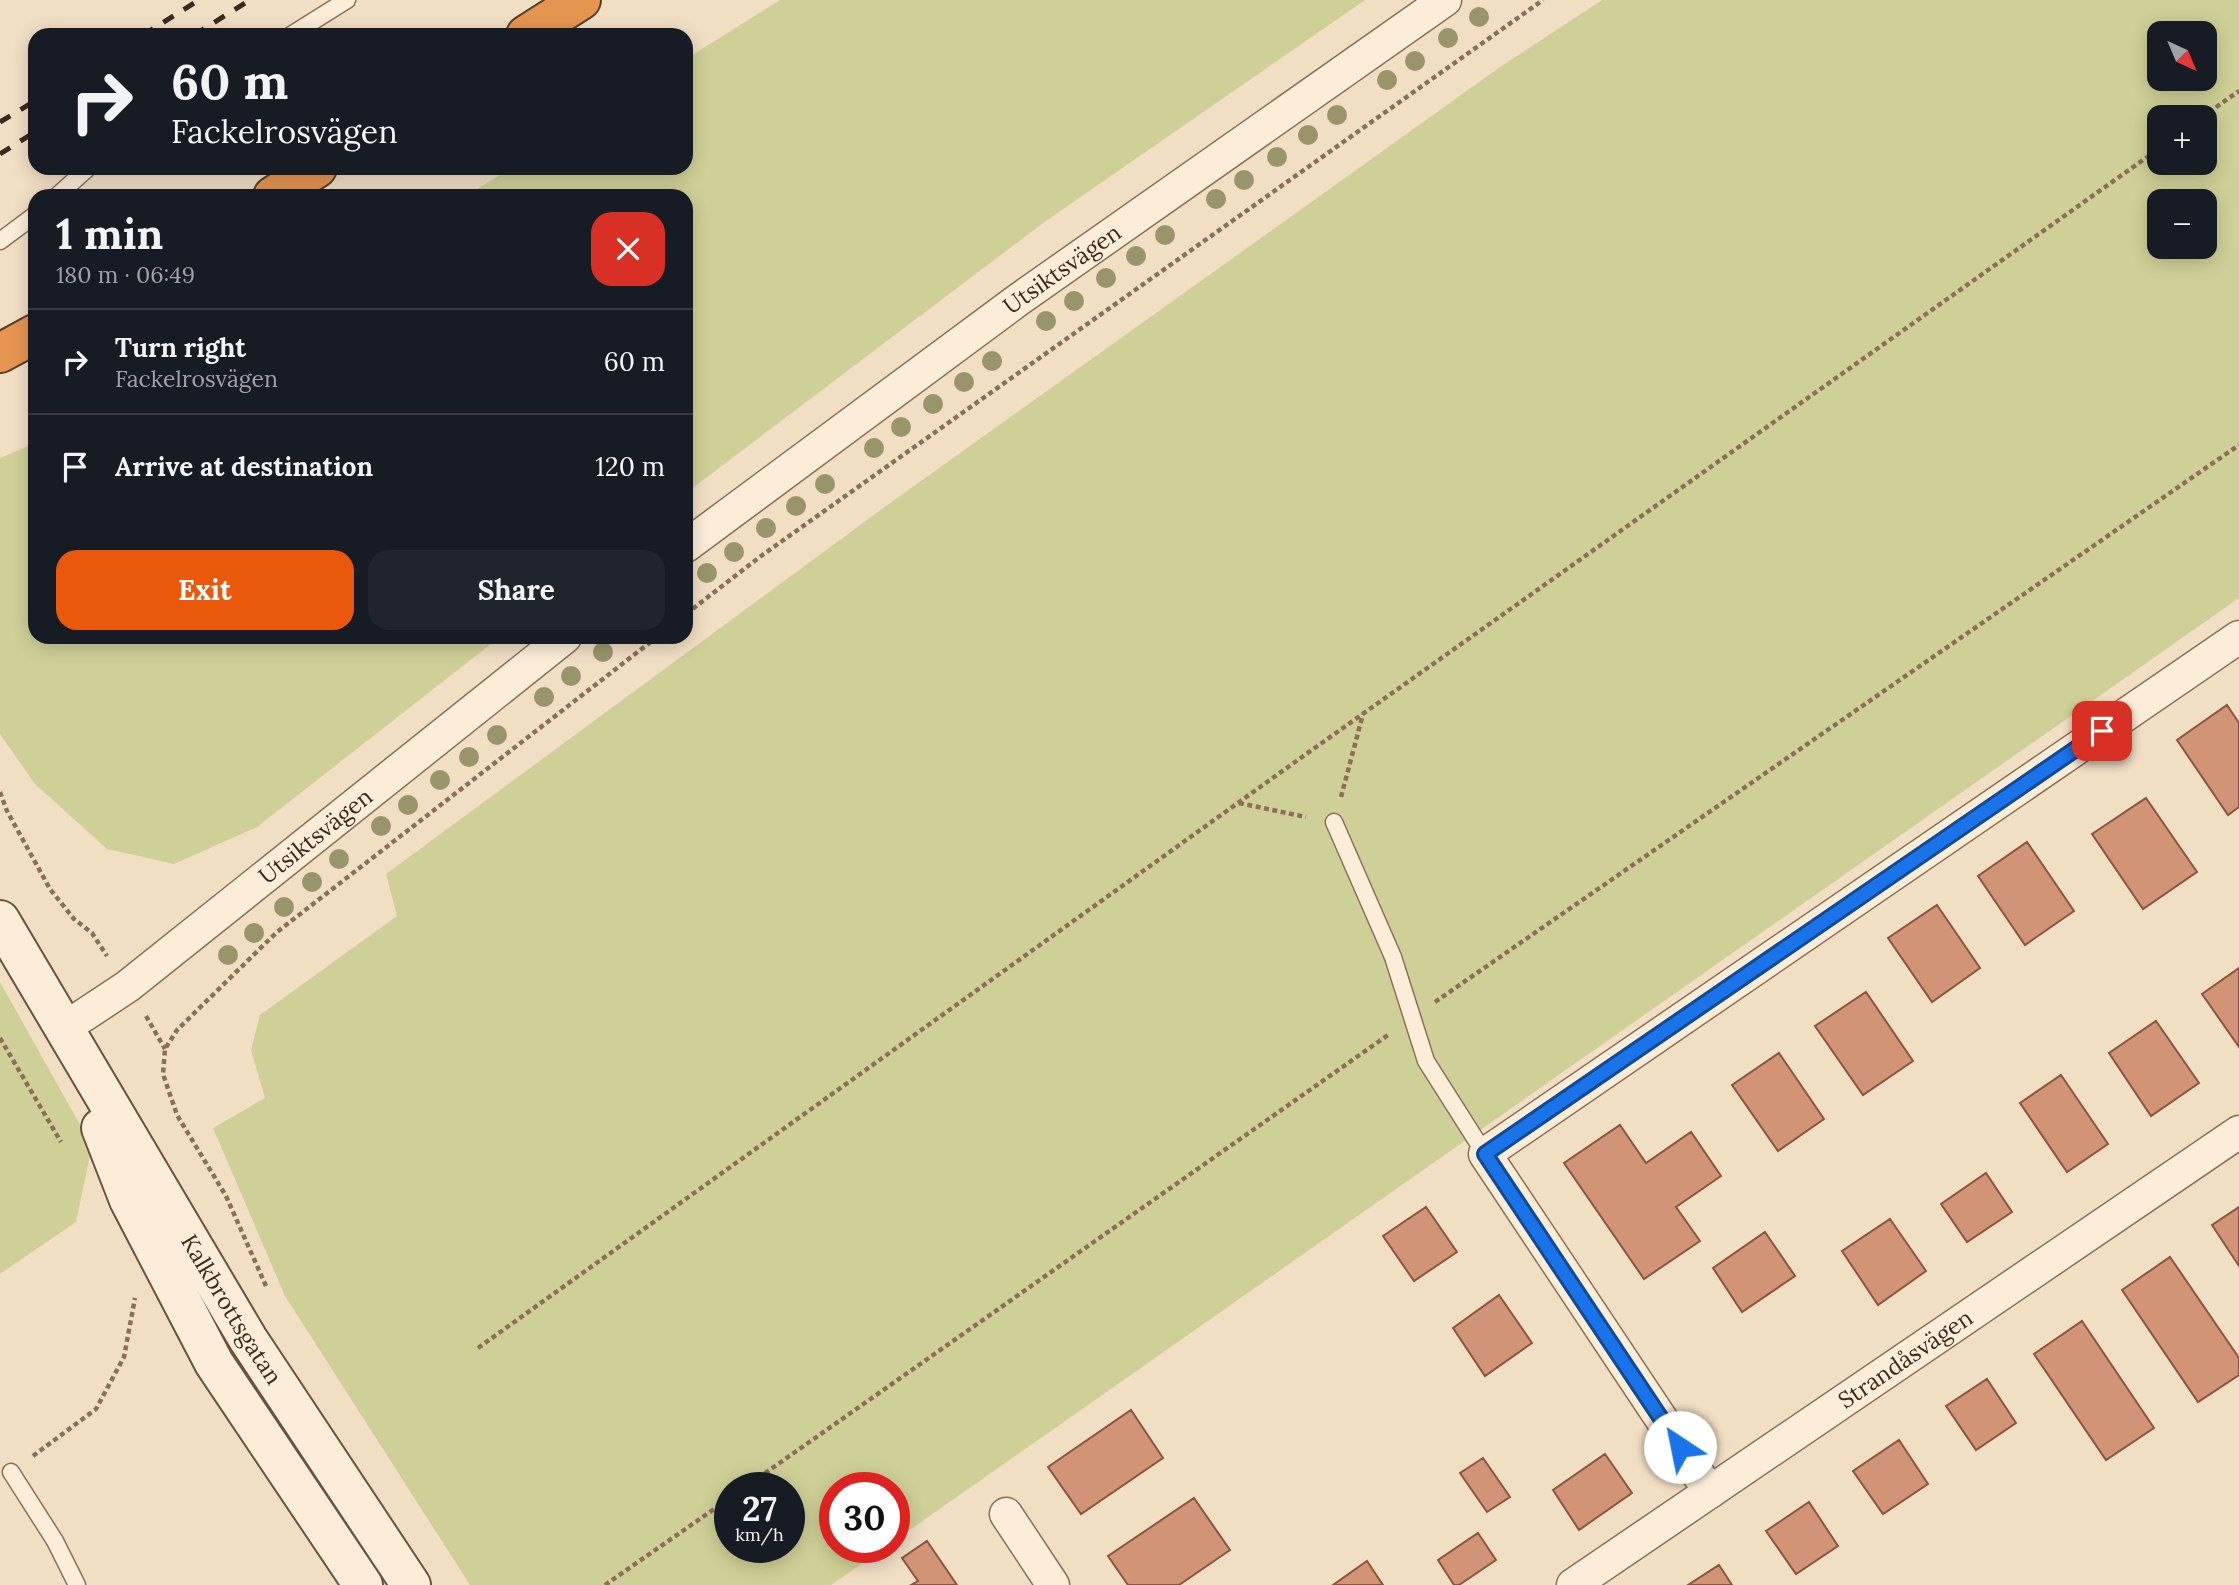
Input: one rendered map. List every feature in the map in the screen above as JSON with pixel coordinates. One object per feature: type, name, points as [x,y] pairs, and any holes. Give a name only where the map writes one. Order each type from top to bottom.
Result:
[{"type":"highway","points":[[537,28],[581,0]]},
{"type":"highway","points":[[284,189],[306,175]]},
{"type":"highway","points":[[0,353],[28,338]]},
{"type":"street","name":"Utsiktsvägen","points":[[693,541],[1017,300],[1445,0]]},
{"type":"street","points":[[1710,1492],[1485,1154],[2239,637]]},
{"type":"street","name":"Utsiktsvägen","points":[[63,1029],[128,986],[556,644]]},
{"type":"street","name":"Kalkbrottsgatan","points":[[0,920],[248,1339],[411,1585]]},
{"type":"street","name":"Kalkbrottsgatan","points":[[63,1029],[129,1200],[214,1363],[363,1585]]},
{"type":"street","name":"Strandåsvägen","points":[[1573,1585],[2239,1132]]},
{"type":"street","points":[[1006,1514],[1053,1585]]},
{"type":"lane","points":[[302,28],[346,0]]},
{"type":"lane","points":[[65,189],[81,175]]},
{"type":"lane","points":[[0,241],[28,220]]},
{"type":"lane","points":[[1334,822],[1393,957],[1426,1061],[1485,1154]]},
{"type":"lane","points":[[11,1472],[55,1541],[77,1585]]},
{"type":"path","points":[[693,609],[761,556],[1543,0]]},
{"type":"path","points":[[2217,106],[2239,91]]},
{"type":"path","points":[[478,1348],[1238,803],[2147,157]]},
{"type":"path","points":[[767,1472],[1413,1017],[2239,445]]},
{"type":"path","points":[[164,1049],[177,1030],[277,932],[648,644]]},
{"type":"path","points":[[1238,803],[1334,822],[1363,714]]},
{"type":"path","points":[[0,792],[7,811],[50,889],[74,919],[92,933],[128,986],[164,1049],[163,1074],[177,1115],[226,1196],[268,1290]]},
{"type":"path","points":[[11,1472],[96,1409],[124,1357],[136,1293]]},
{"type":"path","points":[[605,1585],[714,1508]]},
{"type":"green space","points":[[780,0],[1365,0],[1043,223],[693,488],[693,189],[477,189],[500,175],[693,175],[693,55]]},
{"type":"green space","points":[[1602,0],[2239,0],[2239,598],[910,1530],[910,1472],[819,1472],[819,1563],[863,1563],[831,1585],[470,1585],[285,1296],[213,1128],[265,1098],[251,1050],[260,1015],[397,916],[386,874],[886,506],[1500,67]]},
{"type":"green space","points":[[28,446],[28,644],[491,644],[257,827],[174,864],[107,849],[35,784],[0,734],[0,458]]},
{"type":"green space","points":[[0,982],[92,1146],[76,1222],[0,1274]]},
{"type":"building","points":[[2227,705],[2239,723],[2239,807],[2228,815],[2177,740]]},
{"type":"building","points":[[2146,798],[2197,872],[2143,909],[2092,834]]},
{"type":"building","points":[[2027,842],[2074,911],[2025,945],[1978,876]]},
{"type":"building","points":[[1937,905],[1980,968],[1932,1002],[1888,938]]},
{"type":"building","points":[[2239,968],[2239,1047],[2202,994]]},
{"type":"building","points":[[1866,992],[1913,1061],[1863,1095],[1815,1026]]},
{"type":"building","points":[[2156,1021],[2199,1083],[2151,1116],[2109,1053]]},
{"type":"building","points":[[1779,1053],[1824,1119],[1778,1151],[1732,1085]]},
{"type":"building","points":[[2061,1075],[2108,1144],[2067,1172],[2020,1103]]},
{"type":"building","points":[[1620,1125],[1646,1163],[1691,1132],[1721,1176],[1676,1207],[1700,1241],[1644,1279],[1564,1163]]},
{"type":"building","points":[[1986,1173],[2012,1212],[1967,1242],[1941,1204]]},
{"type":"building","points":[[1426,1207],[1457,1252],[1414,1281],[1383,1236]]},
{"type":"building","points":[[2239,1207],[2239,1266],[2212,1225]]},
{"type":"building","points":[[1890,1219],[1926,1271],[1878,1305],[1842,1251]]},
{"type":"building","points":[[1765,1232],[1795,1276],[1742,1312],[1713,1268]]},
{"type":"building","points":[[2170,1257],[2239,1358],[2239,1375],[2198,1402],[2122,1290]]},
{"type":"building","points":[[1499,1295],[1532,1343],[1485,1376],[1453,1328]]},
{"type":"building","points":[[2082,1321],[2154,1428],[2106,1460],[2034,1354]]},
{"type":"building","points":[[1987,1379],[2016,1423],[1976,1450],[1946,1406]]},
{"type":"building","points":[[1131,1410],[1163,1458],[1081,1514],[1048,1467]]},
{"type":"building","points":[[1899,1440],[1928,1484],[1883,1514],[1853,1471]]},
{"type":"building","points":[[1605,1454],[1632,1493],[1579,1530],[1553,1490]]},
{"type":"building","points":[[1483,1458],[1510,1497],[1487,1512],[1460,1473]]},
{"type":"building","points":[[1194,1498],[1230,1550],[1179,1585],[1128,1585],[1108,1556]]},
{"type":"building","points":[[1809,1502],[1838,1546],[1796,1574],[1766,1531]]},
{"type":"building","points":[[1478,1533],[1496,1560],[1459,1585],[1454,1585],[1438,1560]]},
{"type":"building","points":[[927,1541],[957,1585],[911,1585],[918,1581],[905,1563],[910,1563],[910,1553]]},
{"type":"building","points":[[1367,1561],[1383,1585],[1333,1585]]},
{"type":"building","points":[[1719,1565],[1732,1585],[1688,1585]]},
{"type":"railway","points":[[154,28],[199,0]]},
{"type":"railway","points":[[205,28],[250,0]]},
{"type":"railway","points":[[0,122],[28,105]]},
{"type":"railway","points":[[0,154],[28,136]]},
{"type":"route","points":[[1680,1447],[1485,1154],[2102,731]]}]
